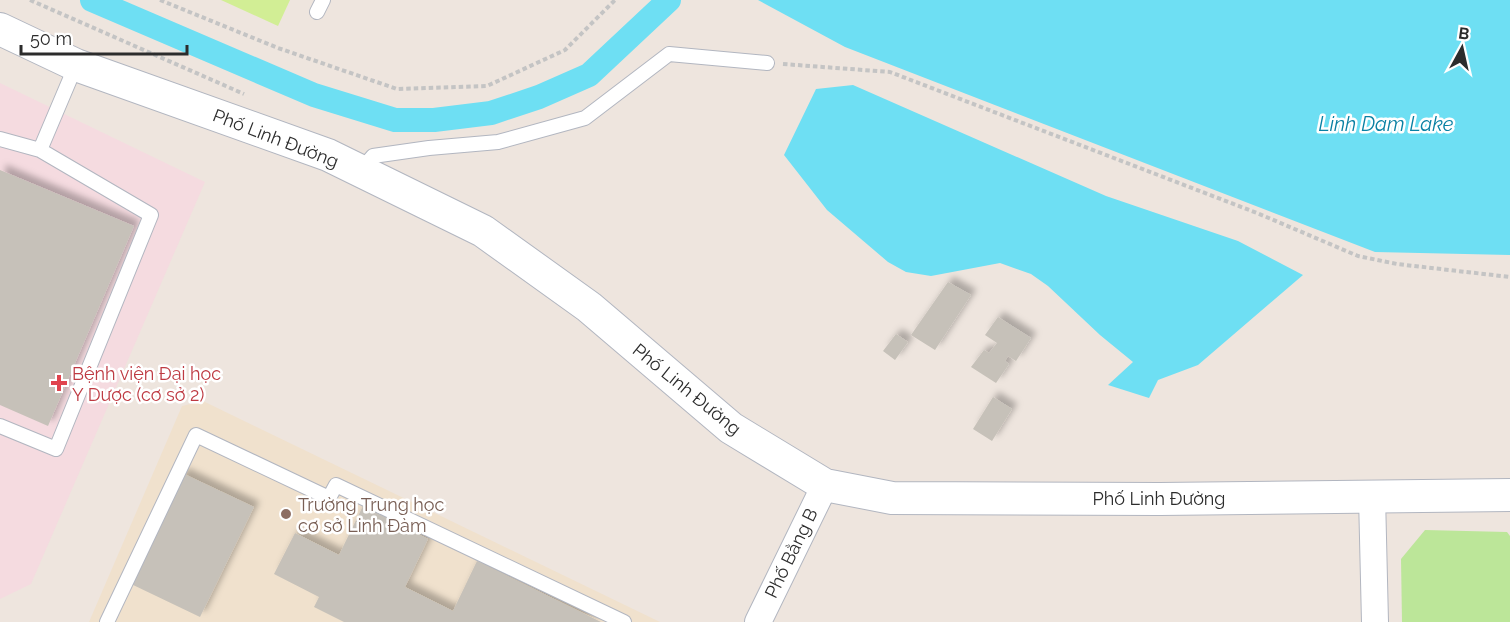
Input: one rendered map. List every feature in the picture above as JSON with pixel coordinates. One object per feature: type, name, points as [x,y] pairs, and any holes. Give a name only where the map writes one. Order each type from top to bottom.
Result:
[{"type":"street","name":"Phố Linh Đường","points":[[0,29],[76,65],[328,155],[483,231],[589,307],[731,428],[825,485],[892,498],[1160,499],[1372,495],[1506,499]]},
{"type":"street","name":"Phố Bằng B","points":[[758,622],[825,485]]},
{"type":"street","points":[[1372,495],[1375,622]]},
{"type":"lane","points":[[360,171],[373,156],[498,142],[585,118],[669,54],[767,63]]},
{"type":"lane","points":[[40,150],[76,65]]},
{"type":"lane","points":[[0,139],[40,150],[151,215],[56,449],[0,426]]},
{"type":"lane","points":[[107,622],[196,435],[328,498],[336,485],[624,622]]},
{"type":"path","points":[[30,0],[244,94]]},
{"type":"path","points":[[160,0],[278,48],[397,89],[487,86],[566,50],[615,0]]},
{"type":"path","points":[[767,63],[890,72],[1257,213],[1358,256],[1397,264],[1510,277]]},
{"type":"shaded area","name":"Bệnh viện Đại học Y Dược (cơ sở 2)","points":[[0,83],[205,182],[31,584],[0,599]]},
{"type":"shaded area","name":"Trường Trung học cơ sở Linh Đàm","points":[[203,401],[660,622],[89,622],[182,406]]},
{"type":"green space","points":[[221,0],[290,0],[278,26]]},
{"type":"green space","points":[[1425,530],[1507,532],[1510,536],[1510,622],[1402,622],[1401,559]]},
{"type":"water","name":"Linh Dam Lake","points":[[758,0],[1510,0],[1510,255],[1375,252],[845,47]]},
{"type":"water","points":[[853,85],[1106,196],[1238,241],[1303,275],[1198,365],[1158,380],[1149,398],[1108,385],[1133,362],[1100,335],[1048,286],[1031,274],[1000,263],[931,276],[906,272],[888,262],[827,210],[784,155],[816,89]]},
{"type":"building","points":[[0,170],[134,226],[48,426],[0,405]]},
{"type":"building","points":[[948,282],[971,295],[935,350],[911,335]]},
{"type":"building","points":[[998,317],[1031,338],[1016,361],[1008,356],[1005,361],[1009,364],[996,383],[971,367],[984,350],[989,353],[997,343],[985,335]]},
{"type":"building","points":[[896,334],[908,342],[895,360],[883,351]]},
{"type":"building","points":[[993,397],[1012,409],[992,441],[973,429]]},
{"type":"building","points":[[182,473],[254,507],[200,617],[129,583]]},
{"type":"building","points":[[363,506],[428,539],[405,587],[453,611],[477,561],[601,622],[344,622],[314,607],[319,597],[274,574],[295,533],[339,555]]},
{"type":"waterway","points":[[92,0],[314,95],[395,120],[434,120],[491,113],[539,97],[589,75],[669,0]]},
{"type":"place","name":"Bệnh viện Đại học Y Dược (cơ sở 2)","points":[[59,383]]},
{"type":"place","name":"Trường Trung học cơ sở Linh Đàm","points":[[286,514]]}]
